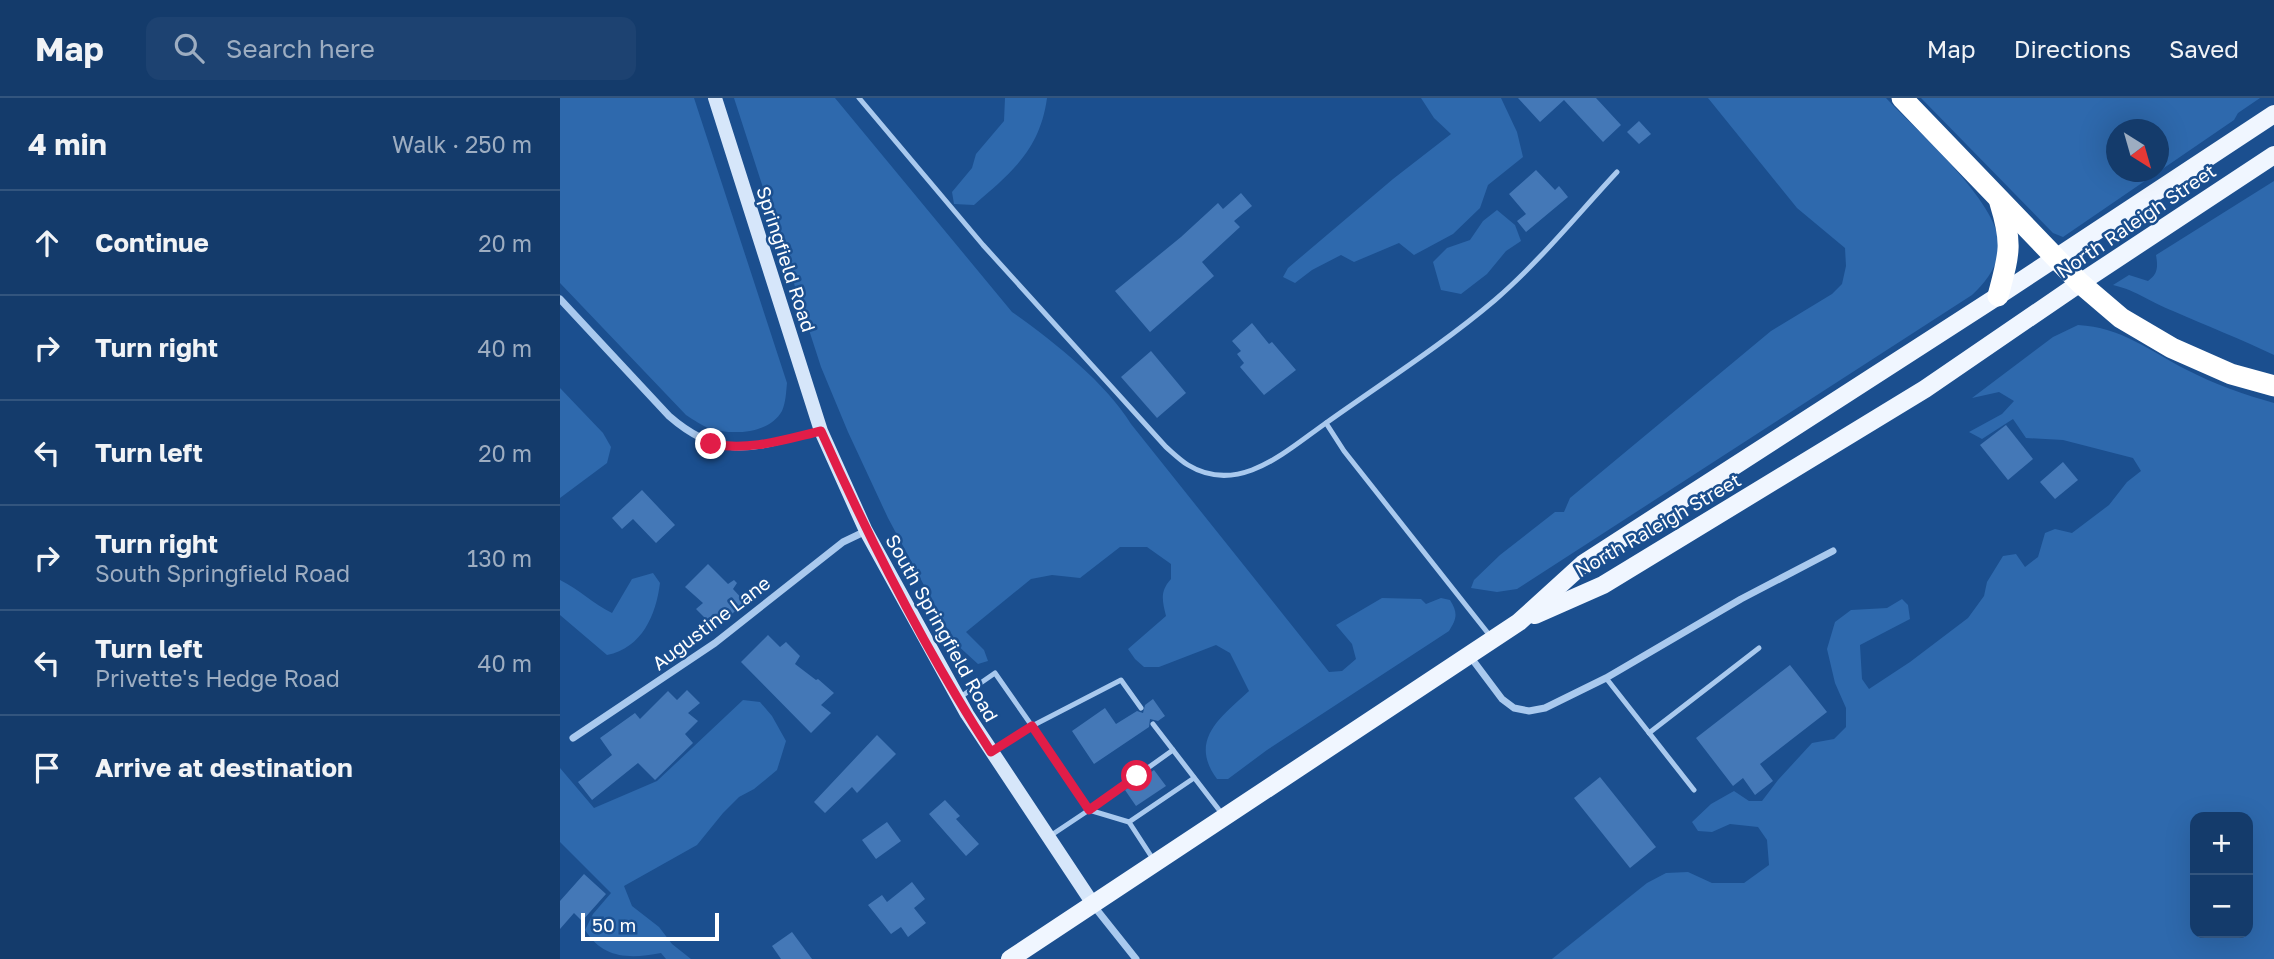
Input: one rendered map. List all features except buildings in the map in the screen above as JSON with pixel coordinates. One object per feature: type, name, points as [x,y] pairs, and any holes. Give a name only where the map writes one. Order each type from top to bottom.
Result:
[{"type":"highway","points":[[1902,98],[2080,283],[2121,318],[2172,348],[2231,374],[2274,386]]},
{"type":"highway","points":[[1998,198],[2008,230],[2009,255],[1998,296]]},
{"type":"main road","name":"Springfield Road","points":[[715,98],[821,431]]},
{"type":"main road","name":"North Raleigh Street","points":[[1519,622],[1584,563],[2274,114]]},
{"type":"main road","name":"North Raleigh Street","points":[[1519,622],[1603,584],[1925,389],[2273,155]]},
{"type":"main road","name":"South Springfield Road","points":[[821,431],[866,531],[958,699],[1093,904]]},
{"type":"main road","points":[[1010,959],[1519,622]]},
{"type":"street","points":[[560,299],[687,432],[711,444],[734,448],[762,445],[821,431]]},
{"type":"street","name":"Augustine Lane","points":[[573,738],[715,643],[843,542],[866,531]]},
{"type":"street","points":[[1469,655],[1502,699],[1514,708],[1529,711],[1545,708],[1606,678],[1741,599],[1833,551]]},
{"type":"street","points":[[1093,904],[1136,959]]},
{"type":"lane","points":[[859,98],[983,245],[1166,447],[1188,465],[1210,474],[1235,476],[1254,471],[1462,327],[1497,299],[1617,172]]},
{"type":"lane","points":[[1326,423],[1344,451],[1493,639]]},
{"type":"lane","points":[[1649,733],[1759,648]]},
{"type":"lane","points":[[958,699],[995,673],[1089,810],[1129,822],[1156,863]]},
{"type":"lane","points":[[1606,678],[1694,790]]},
{"type":"lane","points":[[991,752],[1032,726],[1121,680],[1142,708]]},
{"type":"lane","points":[[1153,724],[1225,817]]},
{"type":"lane","points":[[1047,837],[1138,778],[1174,750]]},
{"type":"lane","points":[[1129,822],[1194,778]]},
{"type":"lane","points":[[1151,796],[1156,804]]},
{"type":"shaded area","points":[[560,98],[694,98],[787,383],[782,411],[769,424],[750,431],[720,431],[704,426],[686,415],[560,283]]},
{"type":"shaded area","points":[[734,98],[835,98],[1012,312],[1061,349],[1093,378],[1120,408],[1329,672],[1342,671],[1356,659],[1352,644],[1336,625],[1382,598],[1421,599],[1426,604],[1441,598],[1450,600],[1456,616],[1449,631],[1267,750],[1228,779],[1217,779],[1209,765],[1206,752],[1207,741],[1219,720],[1249,691],[1230,653],[1216,645],[1159,667],[1144,667],[1128,649],[1166,616],[1163,596],[1171,579],[1171,564],[1147,547],[1120,547],[1080,578],[1052,575],[1031,579],[966,632],[984,650],[988,661],[978,664],[955,643],[888,518],[848,432],[821,367]]},
{"type":"shaded area","points":[[1005,98],[1047,98],[1038,132],[1012,171],[974,205],[954,204],[952,192],[972,168],[976,154],[1004,121]]},
{"type":"shaded area","points":[[1421,98],[1501,98],[1517,132],[1523,157],[1488,185],[1480,208],[1453,234],[1414,255],[1399,243],[1354,262],[1341,255],[1312,270],[1295,283],[1283,277],[1288,268],[1451,134],[1434,118]]},
{"type":"shaded area","points":[[1708,98],[1886,98],[1953,167],[1985,208],[1995,228],[1999,245],[1994,266],[1987,279],[1972,295],[1517,589],[1497,592],[1471,588],[1474,580],[1500,555],[1555,512],[1564,512],[1570,498],[1771,331],[1832,294],[1842,284],[1846,266],[1845,248],[1797,208]]},
{"type":"shaded area","points":[[1921,98],[2260,98],[2238,113],[2234,120],[2169,164],[2169,119],[2106,119],[2106,182],[2143,182],[2063,237],[2053,233]]},
{"type":"shaded area","points":[[2274,181],[2274,355],[2130,290],[2113,285],[2129,275],[2148,281],[2156,270],[2156,255]]},
{"type":"shaded area","points":[[1497,210],[1515,225],[1521,241],[1506,251],[1487,274],[1461,294],[1441,290],[1433,262],[1447,248],[1470,240],[1483,221]]},
{"type":"shaded area","points":[[2078,325],[2122,335],[2208,380],[2274,403],[2274,959],[1552,959],[1647,883],[1666,873],[1688,872],[1712,883],[1744,883],[1769,865],[1767,840],[1758,827],[1730,824],[1712,832],[1698,831],[1692,822],[1711,804],[1734,791],[1749,801],[1762,801],[1812,743],[1834,739],[1846,727],[1846,708],[1835,683],[1827,649],[1835,622],[1851,610],[1887,608],[1902,599],[1908,605],[1910,619],[1860,645],[1862,679],[1869,689],[1968,618],[1984,596],[1987,582],[2003,556],[2016,554],[2025,567],[2038,557],[2045,533],[2055,529],[2072,533],[2109,505],[2127,482],[2141,471],[2133,458],[2063,440],[2026,438],[2013,419],[1982,439],[1969,432],[2002,414],[2014,401],[1999,392],[1972,398],[2053,337]]},
{"type":"shaded area","points":[[560,388],[603,433],[611,447],[607,463],[560,498]]},
{"type":"shaded area","points":[[653,573],[660,583],[651,618],[638,638],[619,651],[607,655],[560,615],[560,580],[612,613],[632,579]]},
{"type":"shaded area","points":[[743,700],[760,702],[772,716],[786,741],[777,770],[754,789],[739,797],[697,845],[624,886],[632,906],[659,927],[672,944],[691,959],[666,959],[661,953],[628,956],[609,952],[592,940],[585,930],[593,914],[611,893],[560,842],[560,768],[594,808],[657,781]]},
{"type":"route","points":[[711,444],[734,448],[762,445],[821,431],[866,531],[967,714],[991,752],[1032,726],[1089,810],[1137,776]]}]
